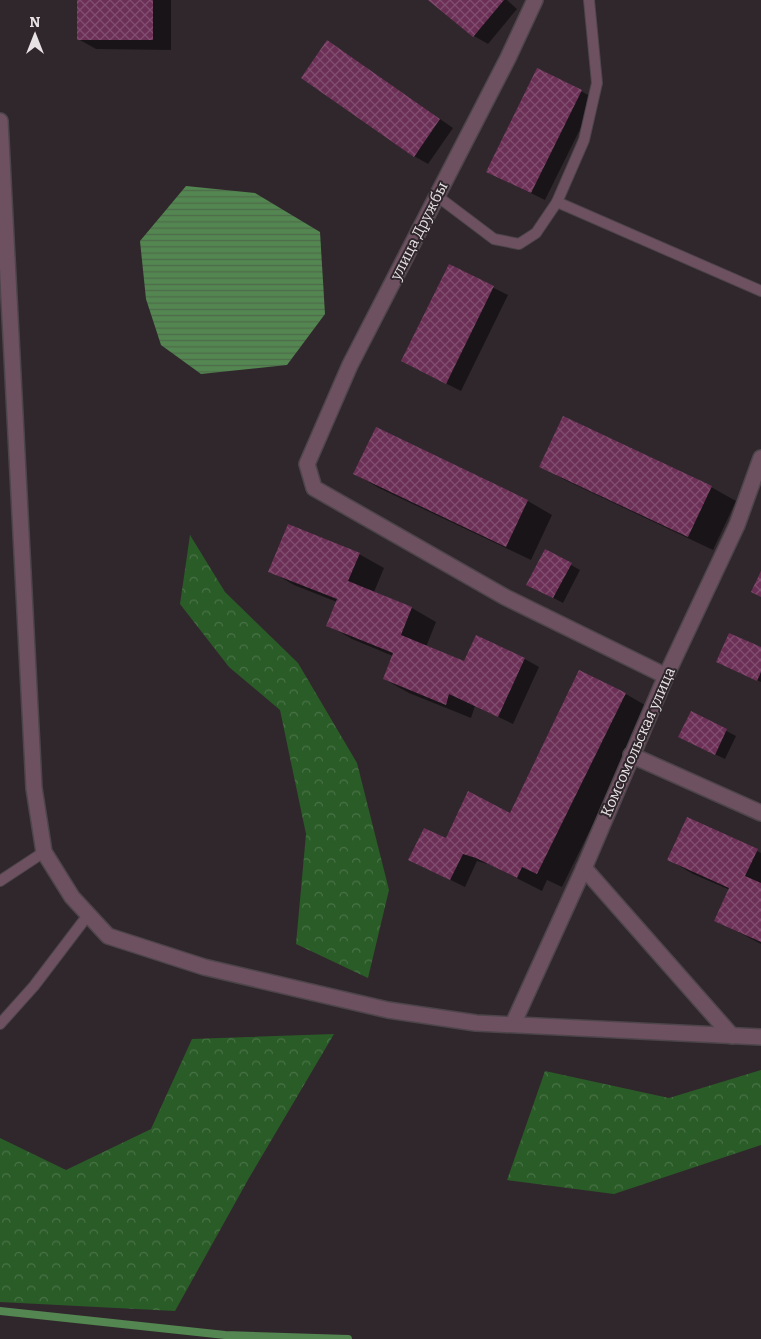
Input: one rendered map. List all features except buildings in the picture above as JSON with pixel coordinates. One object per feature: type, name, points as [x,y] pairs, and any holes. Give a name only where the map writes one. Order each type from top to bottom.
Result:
[{"type":"street","name":"улица Дружбы","points":[[535,0],[508,58],[350,365],[306,464],[314,488],[505,597],[666,676]]},
{"type":"street","points":[[0,120],[34,788],[44,852],[72,898],[108,936],[204,967],[388,1010],[476,1023],[761,1036]]},
{"type":"street","name":"Комсомольская улица","points":[[513,1024],[584,868],[666,676],[737,525],[761,458]]},
{"type":"street","points":[[631,755],[761,813]]},
{"type":"street","points":[[584,868],[732,1036]]},
{"type":"lane","points":[[438,196],[494,239],[519,244],[536,233],[557,202],[584,140],[597,83],[588,0]]},
{"type":"lane","points":[[557,202],[761,292]]},
{"type":"lane","points":[[0,881],[44,852]]},
{"type":"lane","points":[[0,1024],[34,986],[88,915]]},
{"type":"green space","points":[[190,535],[225,592],[298,663],[357,763],[389,890],[368,978],[296,944],[306,834],[280,710],[229,667],[180,604]]},
{"type":"green space","points":[[334,1034],[249,1178],[175,1311],[0,1302],[0,1138],[66,1170],[151,1129],[192,1039]]},
{"type":"green space","points":[[761,1070],[761,1145],[614,1194],[507,1180],[545,1071],[669,1098]]},
{"type":"shaded area","points":[[186,186],[255,193],[320,232],[325,314],[287,365],[201,374],[161,345],[146,299],[140,241]]},
{"type":"waterway","points":[[0,1311],[225,1335],[348,1339]]}]
